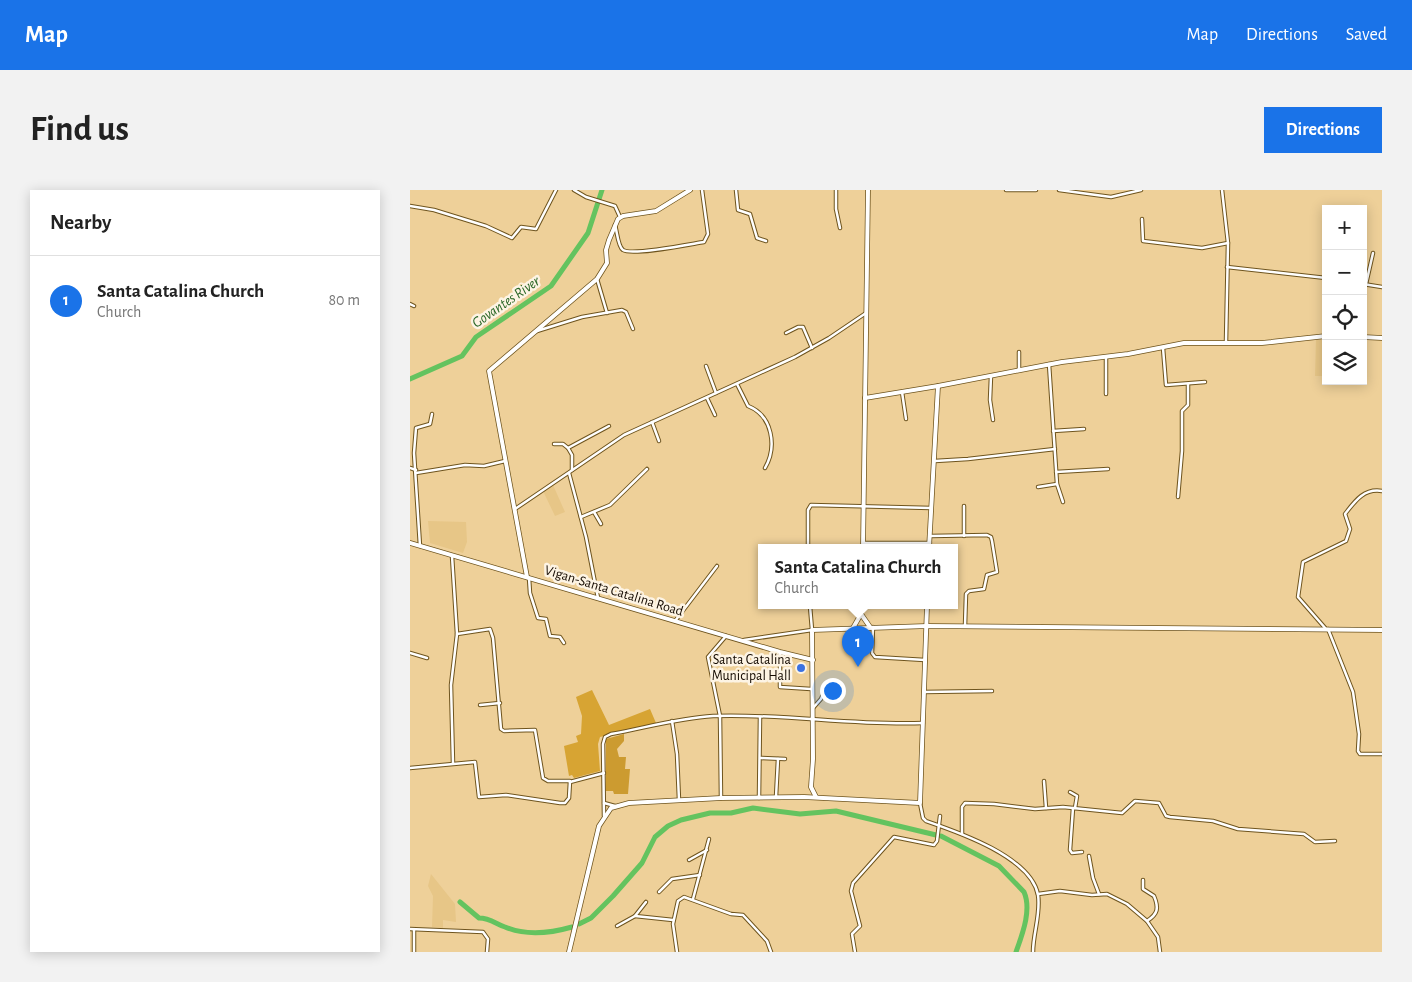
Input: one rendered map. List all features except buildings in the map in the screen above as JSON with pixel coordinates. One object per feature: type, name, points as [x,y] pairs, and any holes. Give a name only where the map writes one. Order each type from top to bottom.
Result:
[{"type":"street","points":[[410,206],[486,226],[512,238],[521,227],[536,229],[556,190]]},
{"type":"street","points":[[574,190],[590,199],[606,202],[616,208],[620,217]]},
{"type":"street","points":[[564,643],[560,637],[551,636],[546,619],[538,618],[530,593],[489,371],[597,279],[606,265],[607,245],[615,224],[620,217],[660,209],[690,190]]},
{"type":"street","points":[[615,224],[621,247],[625,251],[639,253],[704,242],[708,234],[702,190]]},
{"type":"street","points":[[736,190],[738,210],[750,214],[758,238],[766,241]]},
{"type":"street","points":[[836,190],[836,212],[840,228]]},
{"type":"street","points":[[868,190],[863,543],[930,542],[938,386]]},
{"type":"street","points":[[1006,190],[1036,190]]},
{"type":"street","points":[[1059,190],[1111,197],[1141,190]]},
{"type":"street","points":[[1088,195],[1090,190]]},
{"type":"street","points":[[1222,190],[1228,243],[1226,342]]},
{"type":"street","points":[[1142,219],[1143,241],[1200,248],[1228,243]]},
{"type":"street","points":[[1367,274],[1373,253]]},
{"type":"street","points":[[1227,267],[1322,278]]},
{"type":"street","points":[[597,279],[607,314]]},
{"type":"street","points":[[1367,284],[1382,287]]},
{"type":"street","points":[[536,331],[582,317],[624,310],[633,329]]},
{"type":"street","points":[[515,509],[615,440],[651,421],[716,394],[812,348],[867,312]]},
{"type":"street","points":[[786,333],[798,327],[803,327],[812,348]]},
{"type":"street","points":[[865,398],[938,386],[991,374],[1106,357],[1163,346],[1193,342],[1286,342],[1322,337]]},
{"type":"street","points":[[1367,337],[1382,338]]},
{"type":"street","points":[[1163,346],[1166,385],[1205,382]]},
{"type":"street","points":[[1019,352],[1019,370]]},
{"type":"street","points":[[1106,357],[1106,394]]},
{"type":"street","points":[[1049,364],[1057,484],[1062,502]]},
{"type":"street","points":[[706,366],[716,394]]},
{"type":"street","points":[[991,374],[990,403],[994,420]]},
{"type":"street","points":[[737,384],[748,406],[756,409],[770,430],[773,447],[771,458],[765,468]]},
{"type":"street","points":[[1178,498],[1182,451],[1182,411],[1187,406],[1188,384]]},
{"type":"street","points":[[902,392],[906,419]]},
{"type":"street","points":[[707,398],[715,416]]},
{"type":"street","points":[[420,546],[414,453],[416,428],[430,424],[432,414]]},
{"type":"street","points":[[651,421],[659,441]]},
{"type":"street","points":[[568,448],[609,426]]},
{"type":"street","points":[[1053,432],[1084,429]]},
{"type":"street","points":[[554,444],[563,444],[568,448],[572,455],[572,470]]},
{"type":"street","points":[[934,461],[1055,449]]},
{"type":"street","points":[[410,468],[416,472],[465,465],[484,466],[506,461]]},
{"type":"street","points":[[581,517],[613,503],[646,469]]},
{"type":"street","points":[[1056,472],[1108,469]]},
{"type":"street","points":[[569,473],[581,517],[598,598]]},
{"type":"street","points":[[1038,487],[1057,484]]},
{"type":"street","points":[[1382,491],[1363,494],[1345,514],[1350,529],[1346,541],[1303,562],[1298,597],[1327,629],[1353,692],[1359,729],[1358,751],[1360,754],[1382,754]]},
{"type":"street","points":[[964,506],[964,536]]},
{"type":"street","points":[[808,544],[809,507],[931,508]]},
{"type":"street","points":[[594,512],[601,524]]},
{"type":"street","points":[[931,536],[990,536],[997,572],[987,575],[984,589],[969,591],[966,594],[965,626]]},
{"type":"street","name":"Vigan-Santa Catalina Road","points":[[410,543],[741,641],[813,660]]},
{"type":"street","points":[[452,555],[457,634],[451,685],[454,763]]},
{"type":"street","points":[[676,621],[717,566]]},
{"type":"street","points":[[810,609],[813,660],[811,689],[813,708],[811,787],[816,797]]},
{"type":"street","points":[[853,628],[861,614],[861,609]]},
{"type":"street","points":[[927,609],[920,803],[923,818],[987,845],[1018,866],[1038,894],[1033,952]]},
{"type":"street","points":[[861,614],[872,627],[872,653],[875,657],[925,660]]},
{"type":"street","points":[[741,641],[812,630],[927,626],[1382,630]]},
{"type":"street","points":[[457,634],[490,630],[493,638],[502,730],[535,730],[544,780],[570,782],[604,773]]},
{"type":"street","points":[[721,798],[720,716],[708,657],[726,636]]},
{"type":"street","points":[[802,657],[812,651]]},
{"type":"street","points":[[410,652],[427,658]]},
{"type":"street","points":[[780,652],[780,688],[811,689]]},
{"type":"street","points":[[813,708],[820,699],[828,682]]},
{"type":"street","points":[[924,692],[992,691]]},
{"type":"street","points":[[480,705],[500,703]]},
{"type":"street","points":[[604,816],[603,744],[605,737],[672,721],[720,716],[813,718],[879,724],[923,724]]},
{"type":"street","points":[[759,798],[761,758],[760,717]]},
{"type":"street","points":[[672,721],[677,754],[679,800]]},
{"type":"street","points":[[761,758],[785,759]]},
{"type":"street","points":[[776,797],[778,759]]},
{"type":"street","points":[[410,768],[454,763],[476,763],[479,797],[506,795],[565,803],[569,798],[570,782]]},
{"type":"street","points":[[1044,781],[1046,808]]},
{"type":"street","points":[[804,797],[811,787]]},
{"type":"street","points":[[1070,792],[1076,796],[1070,850],[1072,852],[1082,852]]},
{"type":"street","points":[[569,952],[599,826],[611,808],[628,803],[776,797],[816,797],[920,803]]},
{"type":"street","points":[[962,834],[962,807],[965,803],[1035,809],[1074,808],[1122,812],[1135,801],[1156,802],[1160,804],[1166,816],[1170,818],[1213,821],[1238,829],[1304,834],[1316,842],[1334,841]]},
{"type":"street","points":[[604,803],[616,806]]},
{"type":"street","points":[[855,952],[852,934],[860,926],[851,891],[853,883],[893,838],[934,846],[938,841],[940,816]]},
{"type":"street","points":[[693,899],[710,839]]},
{"type":"street","points":[[689,860],[708,850]]},
{"type":"street","points":[[1089,856],[1093,878],[1099,894]]},
{"type":"street","points":[[659,892],[672,879],[700,875]]},
{"type":"street","points":[[1143,880],[1144,890],[1154,896],[1157,909],[1155,915],[1147,922]]},
{"type":"street","points":[[1038,894],[1060,891],[1107,894],[1119,899],[1147,922],[1158,936],[1160,952]]},
{"type":"street","points":[[677,952],[673,920],[679,898],[684,896],[731,914],[744,916],[767,941],[771,952]]},
{"type":"street","points":[[617,926],[635,916],[646,902]]},
{"type":"street","points":[[635,916],[673,920]]},
{"type":"street","points":[[410,930],[483,932],[488,939],[487,952]]},
{"type":"street","points":[[414,930],[414,952]]},
{"type":"shaded area","points":[[1316,340],[1322,340],[1322,376],[1315,376]]},
{"type":"shaded area","points":[[553,485],[565,512],[555,516],[543,491]]},
{"type":"shaded area","points":[[428,521],[466,522],[467,542],[463,553],[430,543]]},
{"type":"shaded area","points":[[592,690],[609,725],[650,709],[656,723],[600,737],[598,744],[600,771],[574,778],[572,775],[569,776],[564,746],[578,742],[576,736],[581,734],[582,716],[576,697]]},
{"type":"shaded area","points":[[624,734],[624,741],[617,749],[619,757],[626,757],[625,769],[630,769],[628,794],[614,794],[613,791],[606,791],[606,739]]},
{"type":"shaded area","points":[[431,874],[455,904],[456,922],[443,920],[443,928],[432,927],[433,896],[428,886]]},
{"type":"waterway","name":"Govantes River","points":[[410,379],[462,356],[476,337],[551,286],[588,233],[602,190]]},
{"type":"waterway","points":[[579,924],[591,918],[642,863],[655,837],[668,826],[681,820],[710,813],[731,813],[753,808],[800,814],[836,811],[936,835]]},
{"type":"waterway","points":[[941,836],[999,866],[1024,892],[1027,914],[1016,952]]},
{"type":"waterway","points":[[460,902],[479,918],[490,920],[521,932],[538,933],[572,927]]},
{"type":"place","name":"Santa Catalina Church","points":[[858,667]]},
{"type":"place","name":"Santa Catalina Municipal Hall","points":[[801,668]]}]
